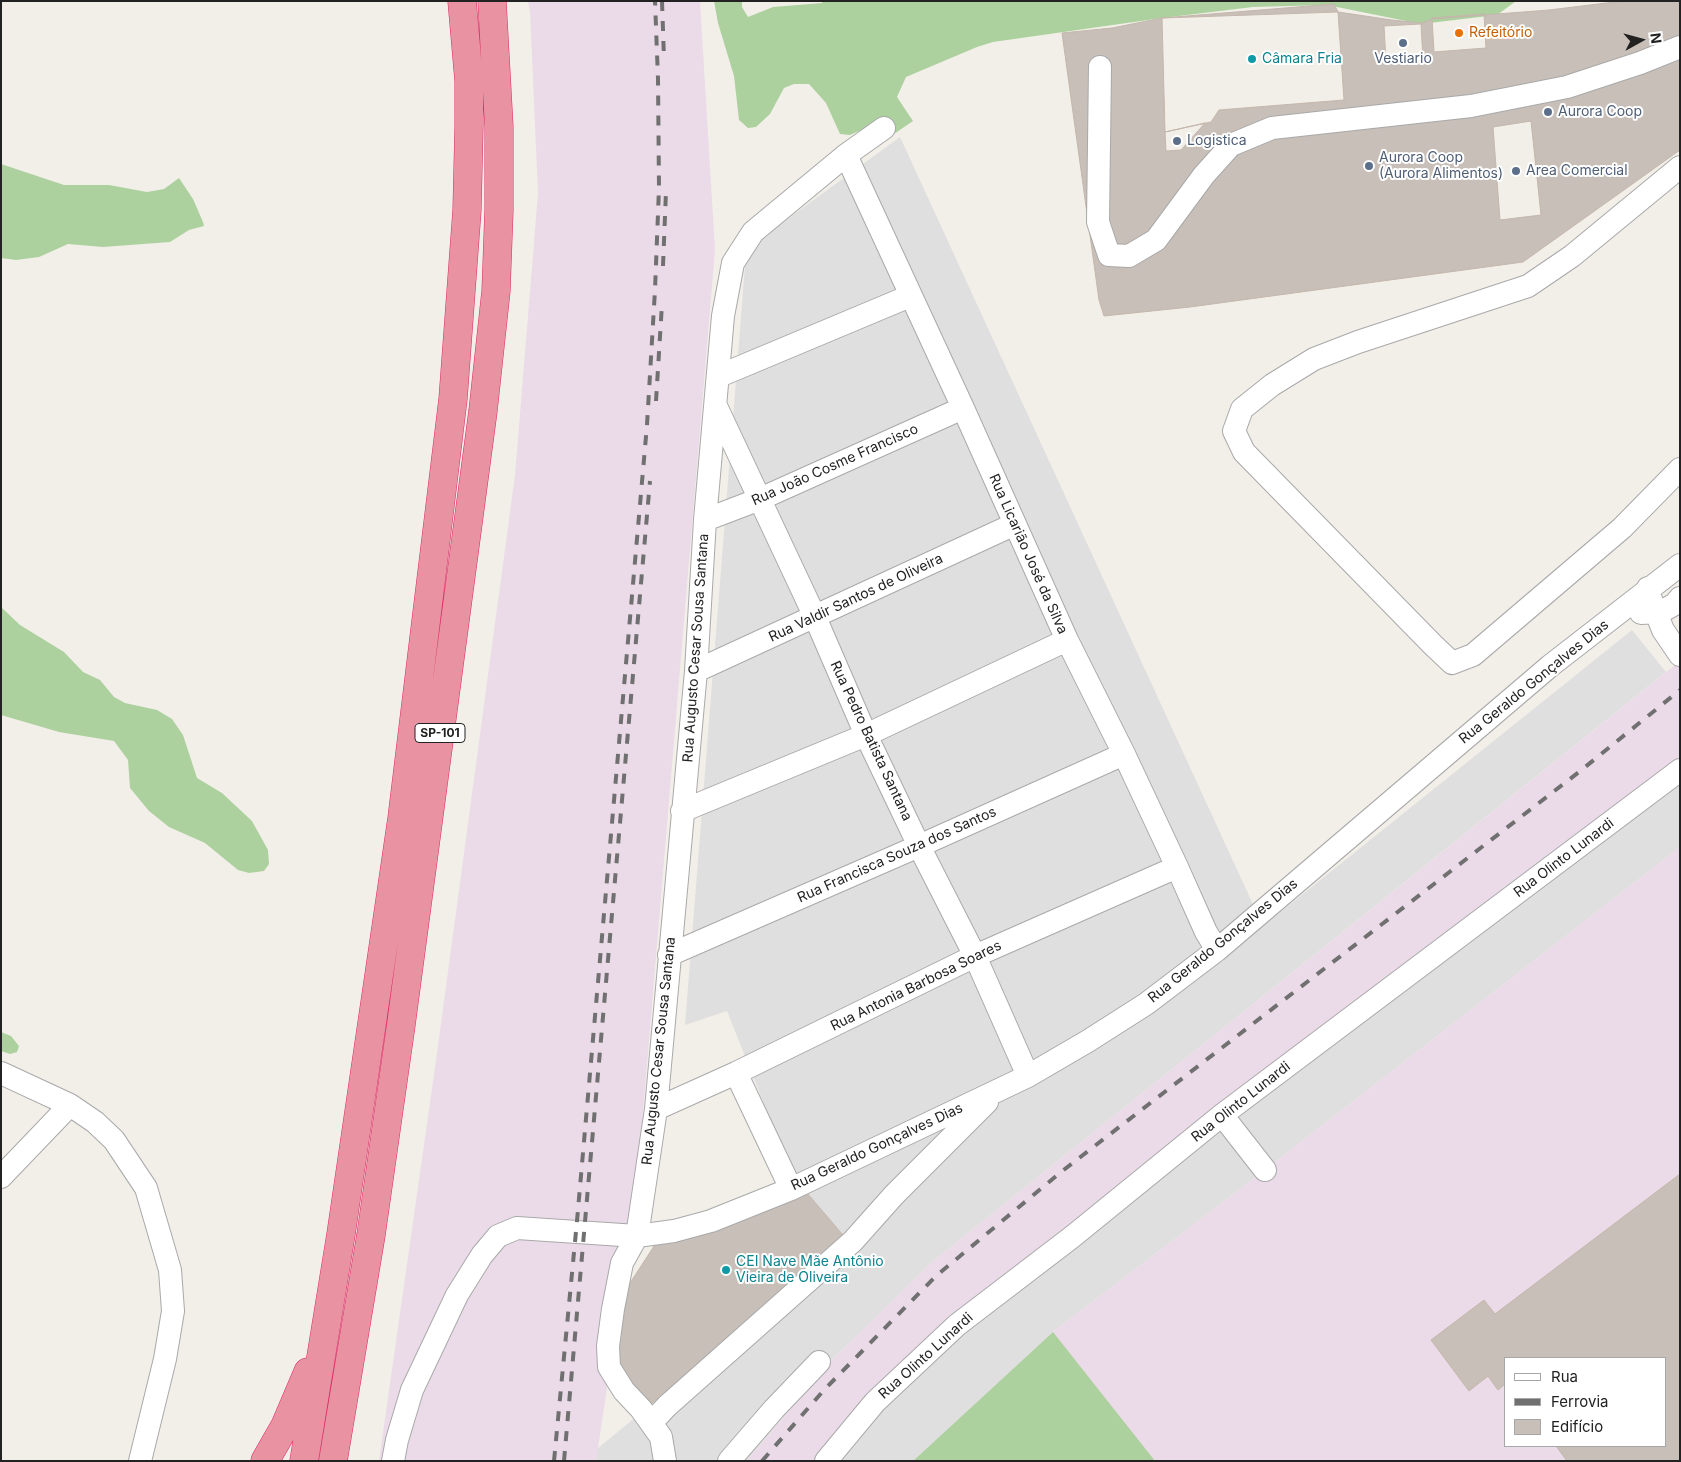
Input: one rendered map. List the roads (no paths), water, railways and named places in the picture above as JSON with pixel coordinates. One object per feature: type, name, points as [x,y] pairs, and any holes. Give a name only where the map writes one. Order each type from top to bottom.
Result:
[{"type":"highway","name":"SP-101","points":[[304,1461],[402,818],[453,399],[467,210],[470,126],[469,81],[462,1]]},
{"type":"highway","name":"SP-101","points":[[333,1461],[377,1197],[484,410],[496,291],[499,210],[499,127],[492,1]]},
{"type":"highway","points":[[266,1461],[285,1426],[327,1319]]},
{"type":"street","points":[[1100,67],[1098,222],[1109,255],[1129,256],[1156,240],[1204,175],[1231,145],[1272,128],[1471,106],[1566,87],[1640,63],[1680,47]]},
{"type":"street","name":"Rua Augusto Cesar Sousa Santana","points":[[637,1236],[656,1109],[696,671],[705,520],[723,316],[733,263],[754,232],[846,154],[884,128]]},
{"type":"street","name":"Rua Licarião José da Silva","points":[[846,154],[1067,640],[1124,754],[1196,912],[1217,950]]},
{"type":"street","points":[[1680,167],[1572,256],[1528,286],[1358,342],[1314,359],[1272,385],[1242,409],[1234,431],[1244,452],[1452,663],[1473,655],[1607,541],[1680,469]]},
{"type":"street","points":[[719,376],[910,296]]},
{"type":"street","name":"Rua Pedro Batista Santana","points":[[715,405],[815,617],[866,735],[919,846],[975,956],[1028,1076]]},
{"type":"street","name":"Rua João Cosme Francisco","points":[[705,520],[760,499],[963,408]]},
{"type":"street","name":"Rua Valdir Santos de Oliveira","points":[[696,671],[1015,524]]},
{"type":"street","name":"Rua Geraldo Gonçalves Dias","points":[[393,1461],[397,1440],[412,1390],[457,1295],[482,1255],[498,1236],[517,1228],[637,1236],[674,1231],[711,1221],[791,1189],[1028,1076],[1146,1004],[1217,950],[1543,673],[1648,588],[1676,575]]},
{"type":"street","points":[[1648,588],[1663,630],[1680,655]]},
{"type":"street","name":"Rua Geraldo Gonçalves Dias","points":[[1617,614],[1656,612],[1675,604],[1680,598]]},
{"type":"street","points":[[682,811],[866,735],[1067,640]]},
{"type":"street","name":"Rua Francisca Souza dos Santos","points":[[670,955],[1124,754]]},
{"type":"street","name":"Rua Olinto Lunardi","points":[[826,1461],[875,1402],[957,1325],[1072,1237],[1222,1115],[1680,770]]},
{"type":"street","name":"Rua Antonia Barbosa Soares","points":[[656,1109],[736,1074],[975,956],[1177,867]]},
{"type":"street","points":[[1,1073],[70,1105],[95,1122],[114,1140],[146,1188],[170,1270],[173,1311],[165,1359],[140,1461]]},
{"type":"street","points":[[736,1074],[791,1189]]},
{"type":"street","points":[[651,1422],[853,1241],[894,1195],[998,1090]]},
{"type":"street","points":[[1,1177],[70,1105]]},
{"type":"street","points":[[1222,1115],[1265,1170]]},
{"type":"street","points":[[637,1236],[622,1263],[612,1309],[608,1367],[624,1391],[641,1409],[661,1437],[665,1461]]},
{"type":"street","points":[[729,1461],[774,1409],[819,1362]]},
{"type":"railway","points":[[554,1461],[647,425],[659,188],[655,1]]},
{"type":"railway","points":[[662,1],[664,59]]},
{"type":"railway","points":[[663,266],[666,191]]},
{"type":"railway","points":[[656,401],[662,304]]},
{"type":"railway","points":[[564,1461],[650,481]]},
{"type":"railway","points":[[762,1461],[824,1390],[936,1276],[1061,1172],[1579,772],[1680,690]]},
{"type":"place","name":"Refeitório","points":[[1459,33]]},
{"type":"place","name":"Vestiario","points":[[1403,43]]},
{"type":"place","name":"Câmara Fria","points":[[1252,59]]},
{"type":"place","name":"Aurora Coop","points":[[1548,112]]},
{"type":"place","name":"Logistica","points":[[1177,141]]},
{"type":"place","name":"Aurora Coop (Aurora Alimentos)","points":[[1369,166]]},
{"type":"place","name":"Area Comercial","points":[[1516,171]]},
{"type":"place","name":"CEI Nave Mãe Antônio Vieira de Oliveira","points":[[726,1270]]}]
